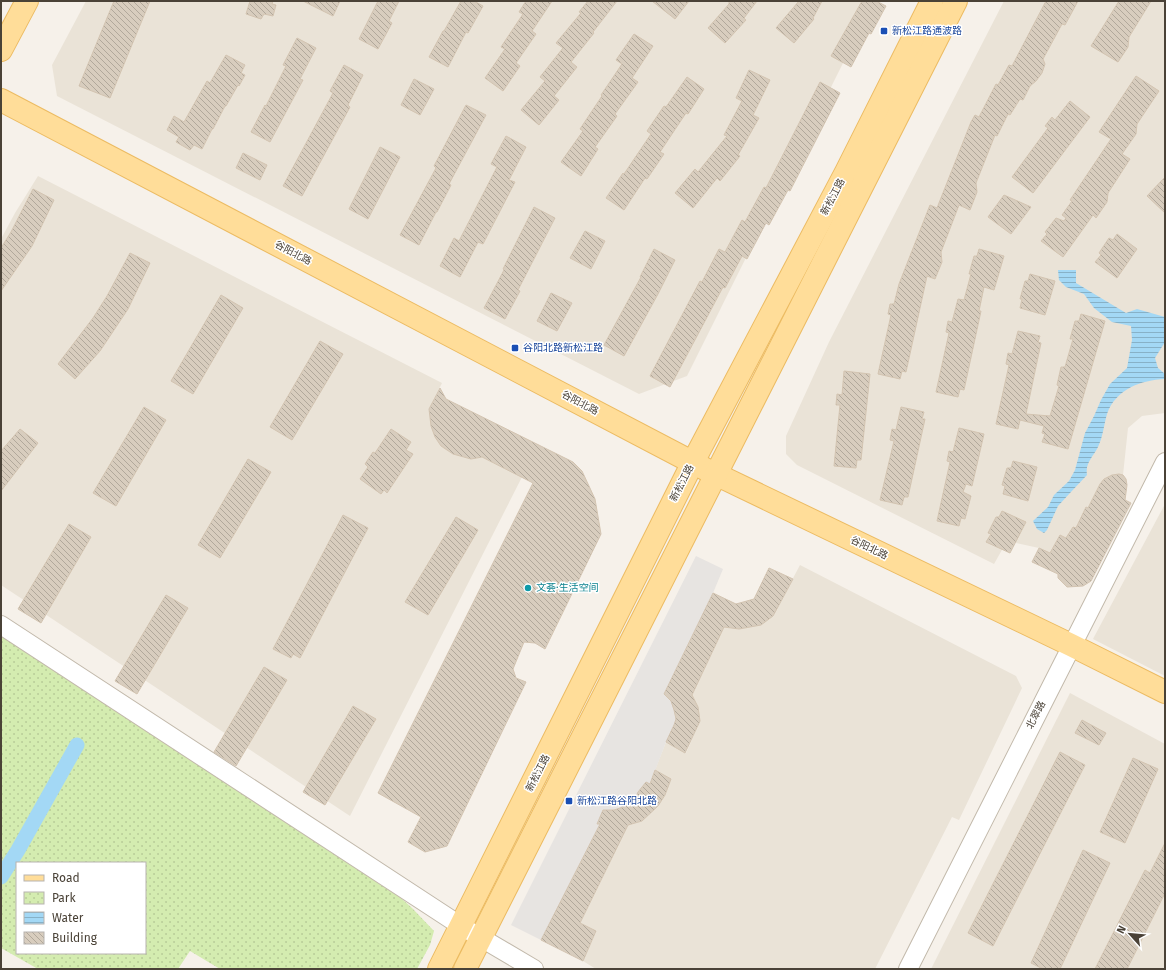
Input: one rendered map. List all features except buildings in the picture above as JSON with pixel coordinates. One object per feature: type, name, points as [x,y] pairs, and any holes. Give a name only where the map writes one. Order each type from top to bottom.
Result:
[{"type":"main road","points":[[1,50],[27,1]]},
{"type":"main road","name":"新松江路","points":[[439,969],[693,462],[846,172],[932,1]]},
{"type":"main road","points":[[465,969],[956,1]]},
{"type":"main road","name":"谷阳北路","points":[[1,100],[693,462],[1072,645],[1165,692]]},
{"type":"street","name":"北翠路","points":[[908,969],[1165,462]]},
{"type":"street","points":[[1,626],[461,926],[534,969]]},
{"type":"shaded area","points":[[86,1],[874,1],[687,376],[639,394],[57,96],[52,65]]},
{"type":"shaded area","points":[[1004,1],[1165,1],[1165,413],[1142,416],[1128,428],[1123,475],[1112,475],[1104,479],[1088,508],[1086,507],[1076,528],[1073,527],[1066,538],[1060,535],[1050,553],[1039,548],[1007,541],[994,564],[797,465],[786,454],[786,436],[829,342]]},
{"type":"shaded area","points":[[38,176],[442,383],[429,409],[431,426],[441,446],[453,454],[471,459],[482,457],[522,477],[350,816],[1,585],[1,239]]},
{"type":"shaded area","points":[[1165,504],[1165,676],[1093,639]]},
{"type":"shaded area","points":[[696,556],[723,569],[713,593],[664,694],[671,701],[674,710],[676,719],[674,725],[650,784],[634,801],[614,810],[603,810],[598,823],[600,824],[541,940],[511,925]]},
{"type":"shaded area","points":[[800,565],[1016,676],[1022,688],[959,820],[952,817],[875,969],[596,969],[583,961],[596,932],[580,923],[628,825],[642,821],[658,806],[665,795],[671,779],[655,770],[666,742],[686,753],[700,721],[698,707],[692,695],[724,627],[739,629],[773,616]]},
{"type":"shaded area","points":[[1070,693],[1165,744],[1165,969],[931,969]]},
{"type":"green space","points":[[1,636],[401,898],[434,931],[430,945],[417,969],[220,969],[190,951],[178,969],[38,969],[1,948]]},
{"type":"water","points":[[1058,270],[1076,270],[1076,283],[1126,313],[1137,309],[1165,317],[1165,342],[1155,358],[1158,368],[1165,374],[1165,379],[1147,381],[1138,384],[1123,392],[1116,398],[1107,414],[1100,443],[1088,464],[1087,475],[1058,506],[1047,530],[1044,533],[1037,529],[1033,521],[1048,507],[1054,495],[1069,481],[1075,470],[1085,433],[1101,400],[1110,384],[1127,368],[1132,340],[1131,326],[1112,322],[1094,308],[1084,294],[1066,287],[1059,280]]},
{"type":"waterway","points":[[1,877],[18,850],[77,745]]},
{"type":"place","name":"新松江路通波路","points":[[884,31]]},
{"type":"place","name":"谷阳北路新松江路","points":[[515,348]]},
{"type":"place","name":"文荟·生活空间","points":[[528,588]]},
{"type":"place","name":"新松江路谷阳北路","points":[[569,801]]}]
